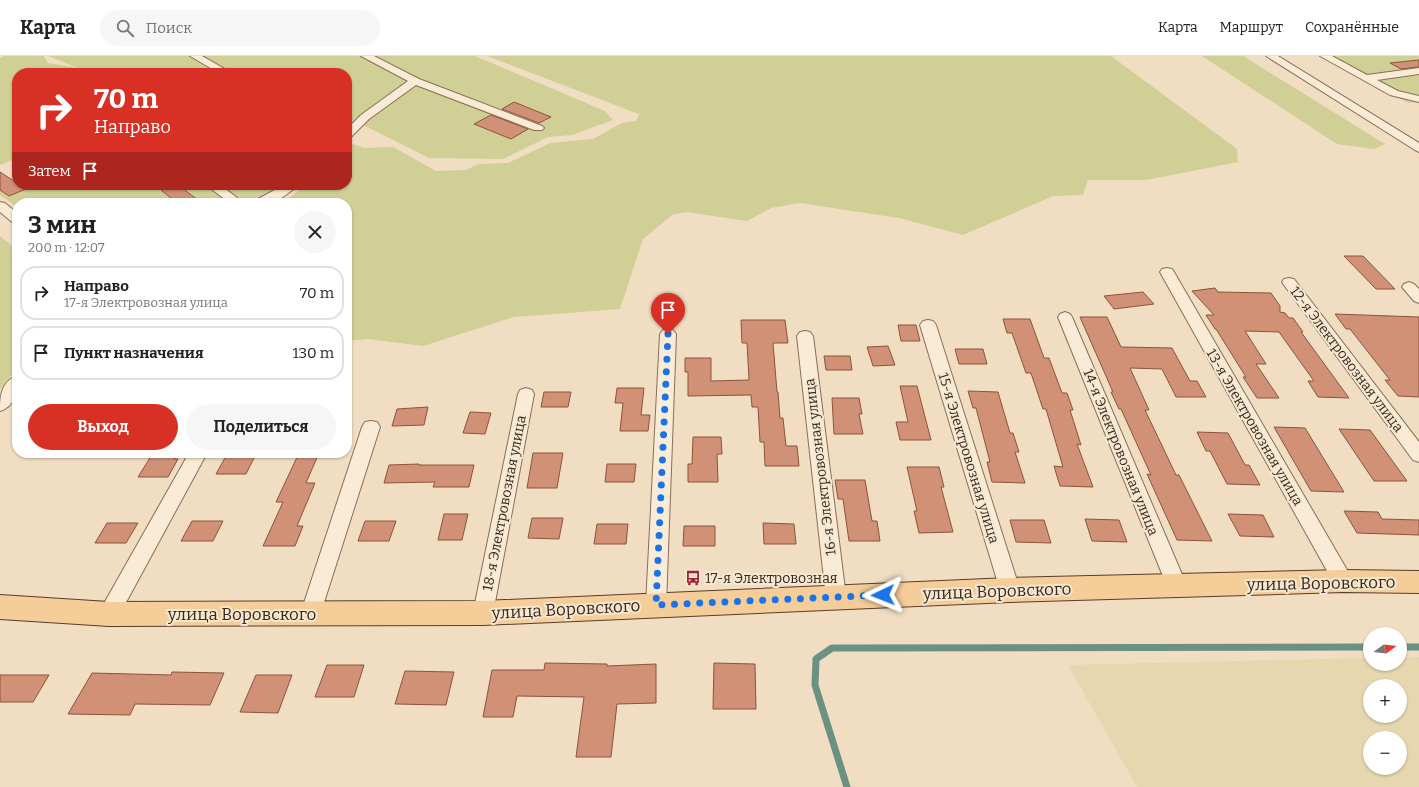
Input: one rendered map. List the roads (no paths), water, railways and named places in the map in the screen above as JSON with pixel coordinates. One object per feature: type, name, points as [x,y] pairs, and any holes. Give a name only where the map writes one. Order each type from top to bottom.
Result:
[{"type":"main road","name":"улица Воровского","points":[[0,607],[109,614],[310,615],[483,613],[1010,590],[1343,581],[1419,582]]},
{"type":"street","points":[[195,56],[218,68]]},
{"type":"street","points":[[366,56],[415,80],[538,128]]},
{"type":"street","points":[[1271,56],[1351,104],[1419,148]]},
{"type":"street","points":[[1325,56],[1394,93],[1419,99]]},
{"type":"street","points":[[1365,78],[1419,71]]},
{"type":"street","points":[[352,130],[365,117],[415,80]]},
{"type":"street","points":[[219,190],[231,198]]},
{"type":"street","points":[[271,198],[285,190]]},
{"type":"street","points":[[0,206],[12,215]]},
{"type":"street","name":"13-я Электровозная улица","points":[[1167,272],[1343,581]]},
{"type":"street","name":"12-я Электровозная улица","points":[[1289,282],[1419,455]]},
{"type":"street","points":[[1409,287],[1419,298]]},
{"type":"street","name":"14-я Электровозная улица","points":[[1065,317],[1177,586]]},
{"type":"street","name":"15-я Электровозная улица","points":[[928,325],[1010,590]]},
{"type":"street","points":[[656,605],[668,334]]},
{"type":"street","name":"16-я Электровозная улица","points":[[805,336],[836,597]]},
{"type":"street","points":[[0,405],[12,389]]},
{"type":"street","name":"18-я Электровозная улица","points":[[483,613],[526,394]]},
{"type":"street","points":[[310,615],[371,427]]},
{"type":"street","points":[[109,614],[195,458]]},
{"type":"waterway","points":[[847,787],[815,685],[816,659],[832,648],[1363,647]]},
{"type":"waterway","points":[[1407,647],[1419,647]]},
{"type":"place","name":"17-я Электровозная","points":[[693,578]]}]
